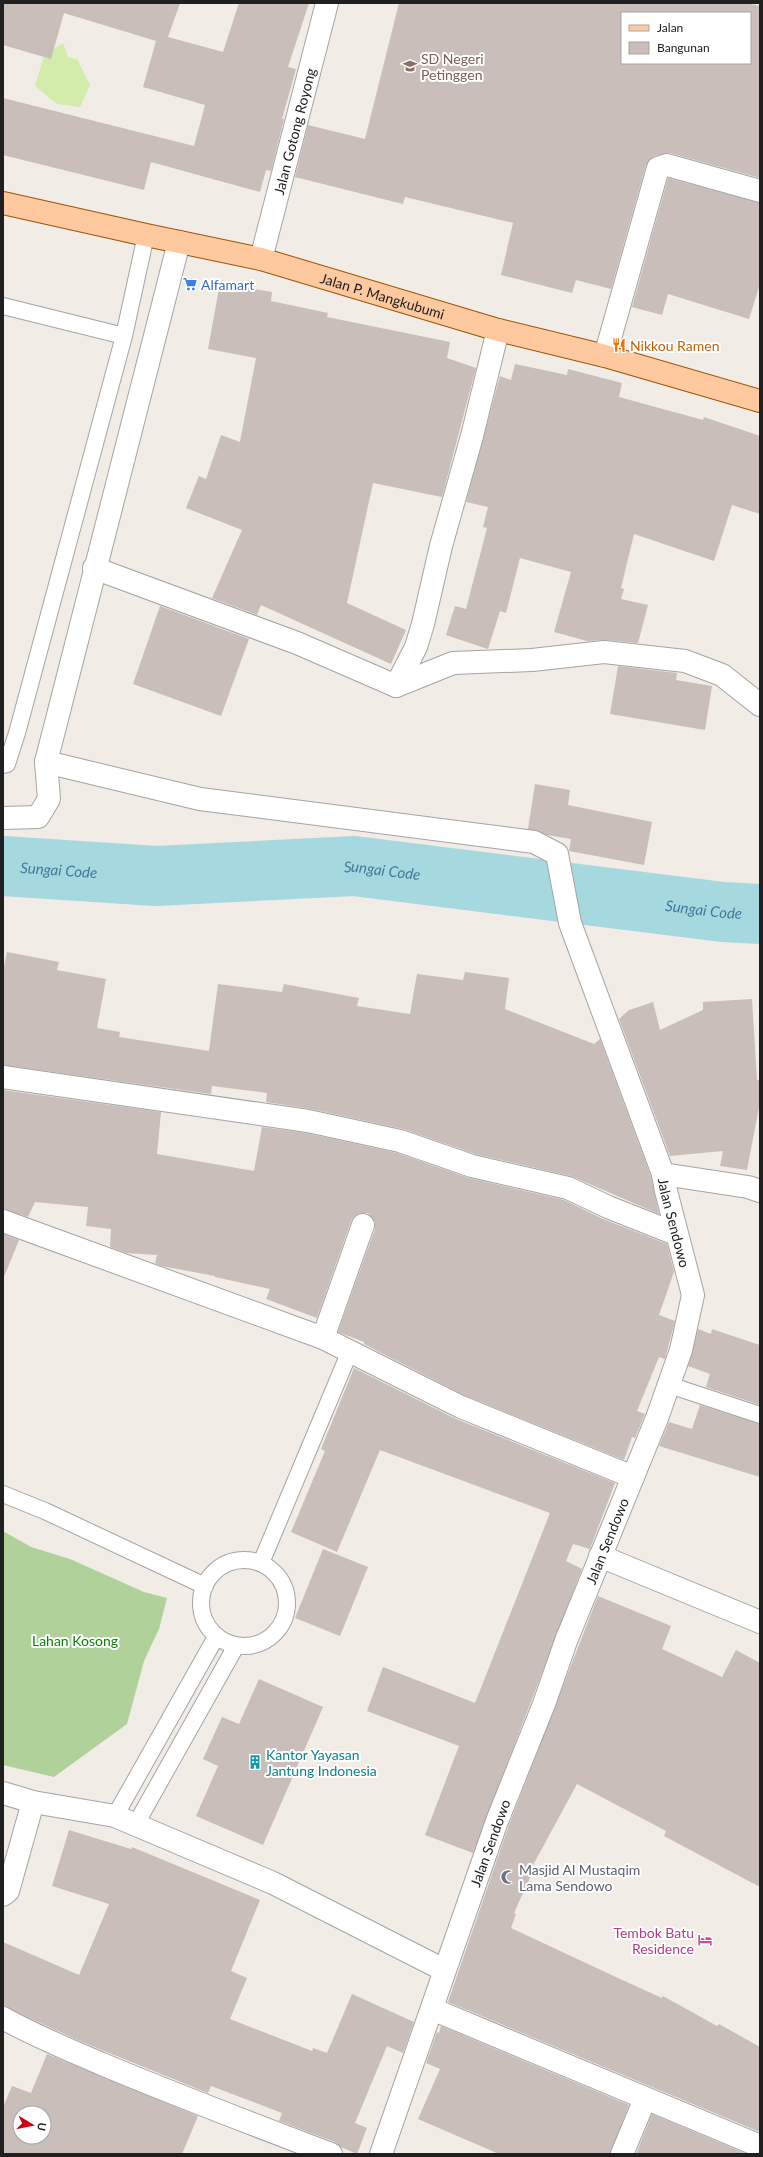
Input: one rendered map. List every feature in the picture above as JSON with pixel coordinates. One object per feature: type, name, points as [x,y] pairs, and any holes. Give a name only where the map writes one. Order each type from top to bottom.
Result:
[{"type":"main road","name":"Jalan P. Mangkubumi","points":[[3,203],[261,259],[498,330],[605,356],[760,401]]},
{"type":"street","name":"Jalan Gotong Royong","points":[[261,259],[327,3]]},
{"type":"street","points":[[605,356],[658,168],[667,165],[760,191]]},
{"type":"street","points":[[3,818],[38,817],[49,799],[46,762],[94,568],[179,242]]},
{"type":"street","points":[[396,686],[416,647],[423,624],[441,546],[472,436],[498,330]]},
{"type":"street","points":[[94,568],[297,643],[396,686],[453,663],[532,660],[604,652],[685,661],[722,675],[760,705]]},
{"type":"street","name":"Jalan Sendowo","points":[[46,762],[200,799],[534,842],[557,854],[570,923],[663,1174],[676,1234],[693,1295],[681,1350],[669,1385],[600,1556],[497,1822],[444,1970],[432,2009],[381,2154]]},
{"type":"street","points":[[3,1077],[308,1121],[400,1141],[472,1166],[568,1188],[608,1207],[676,1234]]},
{"type":"street","points":[[663,1174],[748,1187],[760,1191]]},
{"type":"street","points":[[3,1221],[323,1338],[461,1407],[633,1477]]},
{"type":"street","points":[[323,1338],[363,1225]]},
{"type":"street","points":[[600,1556],[760,1622]]},
{"type":"street","points":[[3,1793],[33,1802],[115,1816],[136,1824],[273,1883],[444,1970]]},
{"type":"street","points":[[3,1895],[8,1891],[33,1802]]},
{"type":"street","points":[[432,2009],[760,2146]]},
{"type":"street","points":[[3,2018],[24,2030],[126,2074],[331,2154]]},
{"type":"street","points":[[622,2154],[645,2099]]},
{"type":"lane","points":[[3,766],[7,764],[17,733],[124,336],[146,235]]},
{"type":"lane","points":[[3,306],[124,336]]},
{"type":"lane","points":[[261,1563],[350,1351]]},
{"type":"lane","points":[[669,1385],[760,1415]]},
{"type":"lane","points":[[3,1494],[45,1511],[205,1586]]},
{"type":"lane","points":[[248,1560],[261,1563],[274,1572],[284,1585],[288,1600],[285,1616],[278,1630],[266,1641],[252,1646],[236,1646],[216,1637],[207,1626],[202,1613],[201,1600],[205,1586],[212,1575],[222,1566],[235,1561],[248,1560]]},
{"type":"lane","points":[[115,1816],[216,1637]]},
{"type":"lane","points":[[136,1824],[236,1646]]},
{"type":"green space","points":[[63,43],[68,57],[77,59],[90,85],[80,107],[57,104],[35,86],[44,56]]},
{"type":"green space","name":"Lahan Kosong","points":[[3,1531],[31,1547],[70,1559],[144,1592],[167,1598],[159,1629],[144,1661],[127,1724],[54,1777],[3,1765]]},
{"type":"building","points":[[3,3],[180,3],[168,37],[223,52],[239,3],[309,3],[288,67],[296,69],[282,119],[284,119],[271,171],[266,170],[260,192],[151,162],[144,190],[3,155],[3,98],[194,146],[205,105],[143,87],[156,41],[64,13],[51,59],[3,45]]},
{"type":"building","points":[[399,3],[746,3],[760,6],[760,178],[670,153],[654,156],[646,165],[611,289],[576,280],[572,293],[501,275],[513,223],[405,197],[403,204],[295,177],[308,125],[365,139]]},
{"type":"building","points":[[668,178],[760,203],[760,284],[749,319],[668,294],[662,315],[632,307]]},
{"type":"building","points":[[220,283],[272,292],[271,301],[328,313],[327,317],[450,342],[447,358],[476,368],[442,497],[373,483],[347,603],[406,630],[391,664],[261,605],[257,615],[212,598],[242,530],[186,508],[199,476],[206,479],[221,435],[240,442],[256,358],[208,349]]},
{"type":"building","points":[[515,364],[567,375],[568,369],[622,383],[619,397],[703,420],[704,417],[760,436],[760,514],[732,505],[714,561],[634,534],[621,588],[624,589],[621,599],[648,605],[638,643],[605,640],[587,641],[554,632],[571,572],[520,558],[506,613],[500,611],[488,649],[446,635],[455,606],[466,609],[487,528],[483,527],[488,507],[466,502],[500,376],[511,380]]},
{"type":"building","points":[[160,606],[249,639],[221,716],[133,684]]},
{"type":"building","points":[[618,666],[677,673],[676,680],[712,686],[705,730],[610,714]]},
{"type":"building","points":[[535,784],[570,790],[568,805],[652,822],[644,865],[569,851],[571,839],[547,835],[528,829]]},
{"type":"building","points":[[7,952],[59,962],[57,970],[106,979],[97,1028],[120,1032],[119,1037],[209,1051],[218,984],[282,992],[284,984],[359,998],[357,1006],[410,1014],[417,974],[463,980],[465,972],[509,978],[505,1009],[594,1044],[600,1039],[651,1177],[659,1214],[571,1176],[475,1154],[403,1129],[311,1109],[266,1102],[267,1093],[212,1086],[211,1094],[3,1065],[3,971]]},
{"type":"building","points":[[752,999],[757,1080],[760,1080],[760,1102],[747,1170],[720,1166],[723,1151],[670,1156],[619,1019],[629,1010],[653,1002],[660,1030],[703,1010],[703,1002]]},
{"type":"building","points":[[3,1090],[161,1112],[157,1154],[254,1171],[262,1127],[306,1133],[397,1153],[469,1178],[564,1200],[603,1219],[667,1244],[674,1272],[659,1315],[675,1321],[665,1359],[659,1357],[637,1411],[645,1414],[635,1438],[632,1437],[624,1460],[466,1396],[364,1344],[364,1342],[338,1332],[375,1229],[375,1222],[368,1213],[360,1213],[351,1221],[317,1318],[266,1299],[270,1289],[215,1276],[161,1266],[155,1263],[157,1255],[126,1253],[110,1247],[111,1229],[86,1226],[88,1207],[35,1202],[28,1217],[3,1209]]},
{"type":"building","points":[[3,1234],[19,1240],[4,1277],[3,1277]]},
{"type":"building","points":[[698,1329],[711,1334],[712,1329],[760,1345],[760,1405],[706,1387],[710,1374],[688,1366]]},
{"type":"building","points":[[354,1368],[456,1419],[615,1483],[590,1549],[573,1544],[566,1561],[582,1569],[473,1853],[425,1835],[459,1746],[367,1711],[383,1667],[475,1703],[550,1513],[380,1450],[337,1552],[291,1532],[325,1451],[321,1449]]},
{"type":"building","points":[[700,1405],[760,1424],[760,1477],[659,1446],[669,1422],[692,1429]]},
{"type":"building","points":[[323,1549],[368,1567],[340,1636],[295,1618]]},
{"type":"building","points":[[598,1596],[671,1626],[662,1649],[722,1677],[736,1650],[760,1663],[760,1887],[664,1836],[666,1831],[577,1784],[532,1867],[534,1869],[514,1913],[516,1914],[511,1928],[662,1998],[663,1996],[717,2026],[719,2024],[760,2047],[760,2132],[448,2002],[509,1825]]},
{"type":"building","name":"Kantor Yayasan Jantung Indonesia","points":[[259,1679],[323,1707],[263,1845],[196,1816],[218,1766],[203,1759],[222,1717],[239,1724]]},
{"type":"building","points":[[69,1830],[131,1849],[132,1847],[260,1900],[231,1971],[247,1978],[230,2019],[312,2051],[313,2048],[327,2053],[352,1994],[414,2022],[403,2053],[387,2046],[355,2123],[367,2128],[357,2154],[341,2147],[335,2142],[279,2121],[282,2113],[211,2086],[208,2093],[82,2042],[3,2006],[3,1942],[79,1975],[109,1904],[52,1886]]},
{"type":"building","points":[[441,2026],[629,2105],[610,2154],[499,2154],[418,2119],[440,2069],[426,2063],[437,2032],[439,2033]]},
{"type":"building","points":[[47,2054],[198,2116],[182,2154],[3,2154],[3,2107],[12,2086],[31,2093]]},
{"type":"building","points":[[652,2114],[747,2154],[636,2154]]},
{"type":"waterway","name":"Sungai Code","points":[[3,866],[156,876],[354,866],[723,912],[760,914]]},
{"type":"place","name":"SD Negeri Petinggen","points":[[410,66]]},
{"type":"place","name":"Alfamart","points":[[190,284]]},
{"type":"place","name":"Nikkou Ramen","points":[[619,345]]},
{"type":"place","name":"Kantor Yayasan Jantung Indonesia","points":[[255,1762]]},
{"type":"place","name":"Masjid Al Mustaqim Lama Sendowo","points":[[508,1877]]},
{"type":"place","name":"Tembok Batu Residence","points":[[705,1940]]}]
